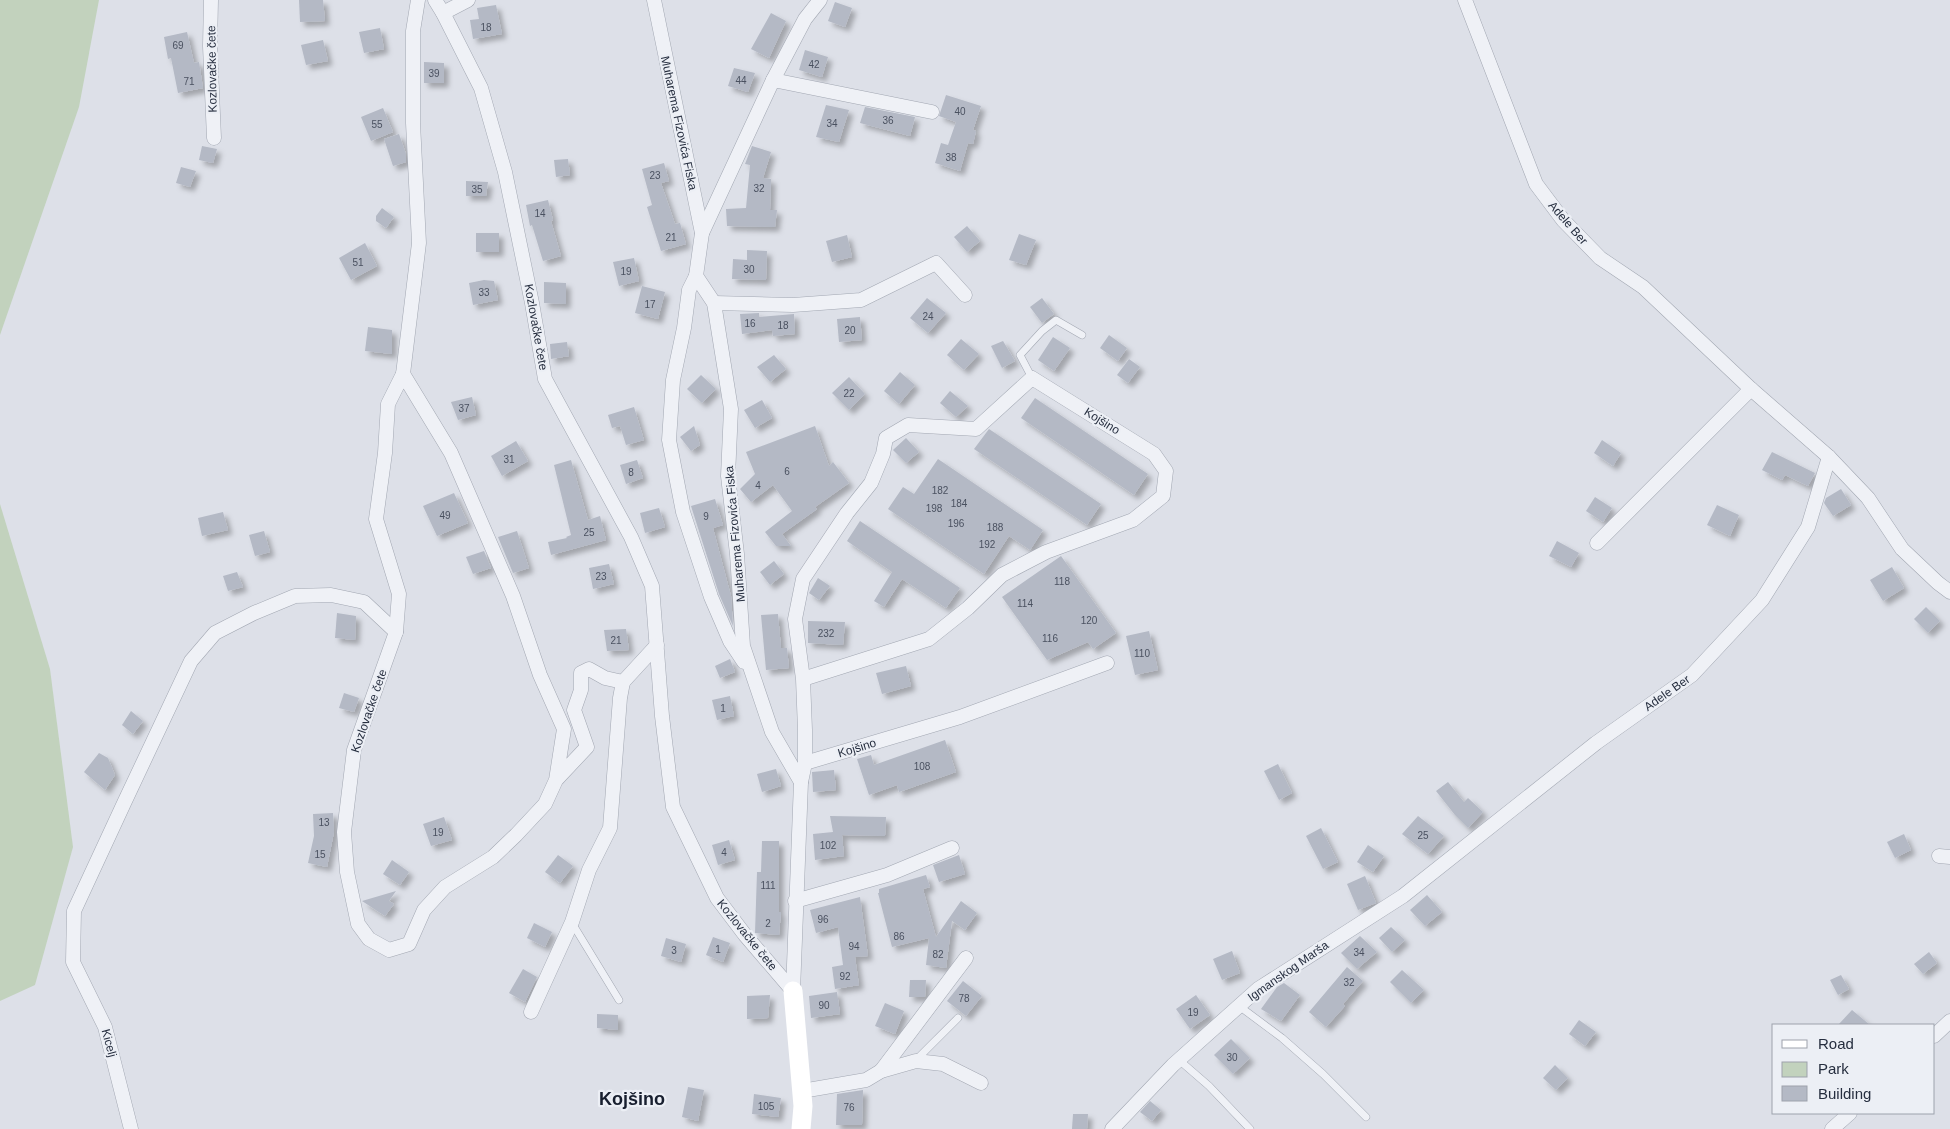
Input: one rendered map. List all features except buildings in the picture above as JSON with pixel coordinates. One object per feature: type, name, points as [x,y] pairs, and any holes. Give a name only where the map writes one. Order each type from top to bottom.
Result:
[{"type":"street","name":"Kozlovačke čete","points":[[211,0],[210,46],[214,138]]},
{"type":"street","name":"Kozlovačke čete","points":[[403,374],[451,453],[513,596],[540,675],[564,729],[556,780],[545,804],[493,856],[445,887],[424,910],[409,944],[389,950],[369,939],[358,924],[347,872],[344,832],[354,750],[396,632],[399,594],[376,519],[385,454],[388,404],[403,374],[418,243],[413,123],[413,31],[418,0]]},
{"type":"street","name":"Kozlovačke čete","points":[[435,0],[444,13],[480,88],[505,172],[532,303],[545,379],[631,538],[652,586],[662,716],[673,807],[717,898],[792,991]]},
{"type":"street","points":[[444,13],[468,0]]},
{"type":"street","name":"Muharema Fizovića Fiska","points":[[654,0],[702,233],[696,276],[690,290],[673,380],[669,440],[683,512],[711,597],[730,641],[752,675]]},
{"type":"street","points":[[702,233],[774,80],[805,19],[820,0]]},
{"type":"street","name":"Adele Ber","points":[[1465,0],[1536,184],[1563,220],[1600,258],[1643,288],[1751,389],[1829,457],[1868,498],[1902,549],[1938,584],[1950,592]]},
{"type":"street","points":[[774,80],[932,112]]},
{"type":"street","points":[[714,303],[793,305],[861,300],[936,263],[965,295]]},
{"type":"street","name":"Muharema Fizovića Fiska","points":[[696,276],[714,303],[731,409],[728,476],[737,554],[743,646],[772,732],[801,782]]},
{"type":"street","points":[[801,1129],[802,1091],[792,991],[801,782],[805,763],[803,679],[795,620],[803,579],[846,513],[871,483],[883,454],[886,438],[908,425],[976,429],[1032,378]]},
{"type":"street","name":"Kojšino","points":[[803,679],[928,639],[968,608],[1002,575],[1046,552],[1133,520],[1163,496],[1166,471],[1154,454],[1032,378]]},
{"type":"street","points":[[1597,543],[1751,389]]},
{"type":"street","name":"Adele Ber","points":[[1458,852],[1596,743],[1692,675],[1762,600],[1808,527],[1829,457]]},
{"type":"street","name":"Kicelj","points":[[131,1129],[105,1027],[73,962],[74,911],[191,661],[215,633],[254,613],[295,596],[331,595],[364,602],[396,632]]},
{"type":"street","points":[[532,1012],[572,922],[589,870],[610,828],[620,698],[623,682],[657,645]]},
{"type":"street","name":"Kojšino","points":[[805,763],[960,717],[1107,663]]},
{"type":"street","name":"Kozlovačke čete","points":[[556,780],[587,748],[574,710],[581,690],[581,673],[589,669],[605,678],[623,682]]},
{"type":"street","points":[[796,901],[887,875],[952,848]]},
{"type":"street","name":"Igmanskog Marša","points":[[1112,1129],[1179,1060],[1258,990],[1403,896],[1458,852]]},
{"type":"street","points":[[881,1072],[966,958]]},
{"type":"street","points":[[1935,1035],[1950,1021]]},
{"type":"street","points":[[802,1091],[866,1080],[881,1072],[916,1060],[943,1064],[981,1083]]},
{"type":"street","points":[[1832,1129],[1849,1114]]},
{"type":"lane","points":[[1032,378],[1020,355],[1042,331],[1056,320],[1082,335]]},
{"type":"lane","points":[[572,922],[619,1000]]},
{"type":"lane","points":[[1239,1006],[1282,1038],[1323,1074],[1366,1117]]},
{"type":"lane","points":[[916,1060],[958,1018]]},
{"type":"lane","points":[[1179,1060],[1250,1129]]},
{"type":"green space","points":[[0,0],[99,0],[79,107],[0,335]]},
{"type":"green space","points":[[0,504],[50,669],[73,847],[35,985],[0,1001]]},
{"type":"district","name":"Kojšino","points":[[632,1099]]}]
